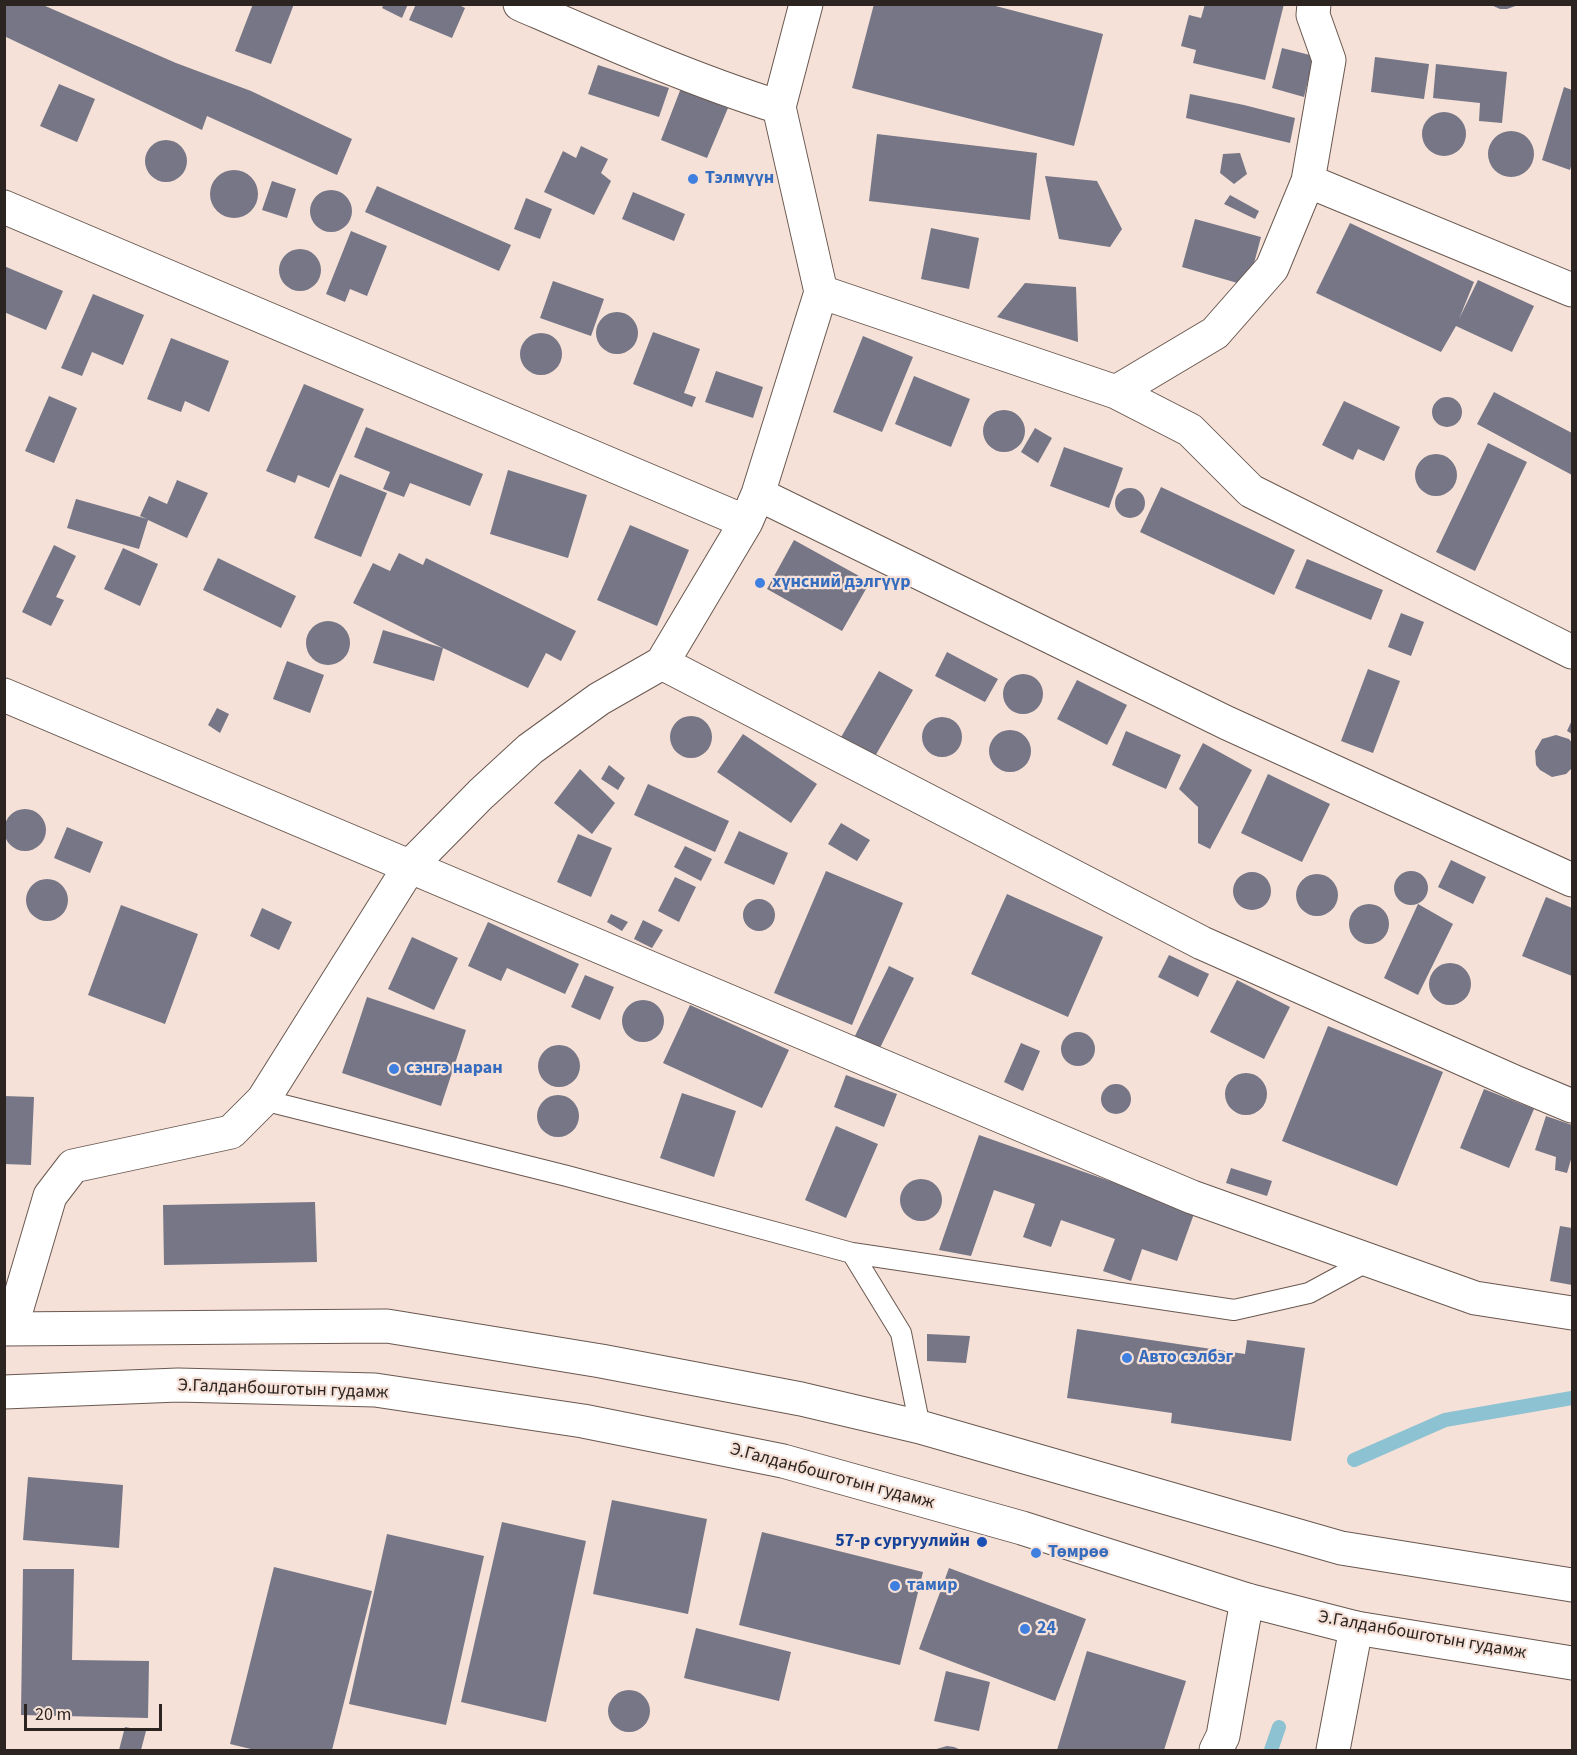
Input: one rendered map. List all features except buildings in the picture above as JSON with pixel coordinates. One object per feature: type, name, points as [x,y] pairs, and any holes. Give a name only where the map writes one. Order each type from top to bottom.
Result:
[{"type":"street","points":[[520,4],[650,60],[778,107]]},
{"type":"street","points":[[806,4],[778,107],[821,292],[752,508],[662,663],[599,699],[530,749],[481,794],[410,866],[263,1100],[231,1132],[73,1166],[50,1196],[8,1328],[387,1326],[601,1361],[801,1399],[920,1427],[1341,1548],[1572,1586]]},
{"type":"street","points":[[1116,392],[1215,333],[1272,268],[1308,181],[1329,60],[1313,15],[1314,4]]},
{"type":"street","points":[[1308,181],[1572,290]]},
{"type":"street","points":[[4,207],[752,508],[1572,880]]},
{"type":"street","points":[[821,292],[1116,392],[1190,430],[1251,491],[1572,652]]},
{"type":"street","points":[[662,663],[1202,943],[1572,1106]]},
{"type":"street","points":[[4,695],[1192,1197],[1475,1298],[1572,1313]]},
{"type":"street","name":"Э.Галданбошготын гудамж","points":[[4,1392],[178,1385],[375,1390],[583,1421],[783,1461],[1022,1528],[1247,1600],[1356,1628],[1572,1663]]},
{"type":"street","points":[[1216,1750],[1223,1736],[1247,1600]]},
{"type":"street","points":[[1334,1750],[1356,1628]]},
{"type":"lane","points":[[263,1100],[567,1176],[852,1253],[1234,1310],[1309,1293],[1370,1260]]},
{"type":"lane","points":[[852,1253],[901,1333],[920,1427]]},
{"type":"waterway","points":[[1354,1460],[1445,1420],[1572,1398]]},
{"type":"waterway","points":[[1271,1750],[1279,1727]]},
{"type":"place","name":"Тэлмүүн","points":[[693,179]]},
{"type":"place","name":"хүнсний дэлгүүр","points":[[760,583]]},
{"type":"place","name":"сэнгэ наран","points":[[394,1069]]},
{"type":"place","name":"Авто сэлбэг","points":[[1127,1358]]},
{"type":"place","name":"57-р сургуулийн","points":[[982,1542]]},
{"type":"place","name":"Төмрөө","points":[[1036,1553]]},
{"type":"place","name":"тамир","points":[[895,1586]]},
{"type":"place","name":"24","points":[[1025,1629]]}]
